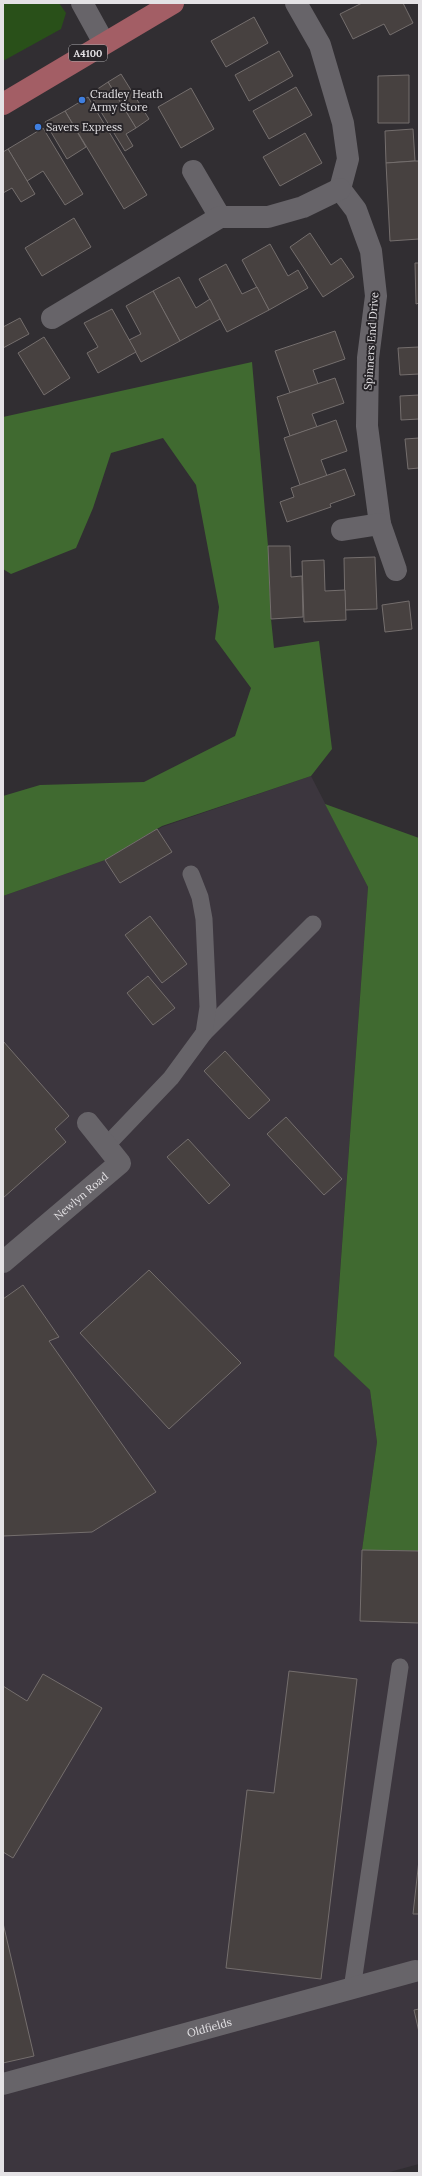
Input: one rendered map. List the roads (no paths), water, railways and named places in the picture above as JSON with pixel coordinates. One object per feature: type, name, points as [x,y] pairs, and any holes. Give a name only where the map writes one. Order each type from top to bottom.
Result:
[{"type":"main road","name":"A4100","points":[[3,104],[173,3]]},
{"type":"street","points":[[82,3],[104,43]]},
{"type":"street","points":[[52,318],[220,217],[268,217],[303,207],[340,189],[348,159],[343,123],[320,45],[296,3]]},
{"type":"street","points":[[193,171],[220,217]]},
{"type":"street","name":"Spinners End Drive","points":[[340,189],[356,210],[371,251],[376,296],[368,358],[367,426],[380,524],[396,570]]},
{"type":"street","points":[[342,530],[380,524]]},
{"type":"street","name":"Newlyn Road","points":[[3,1262],[120,1163],[88,1124]]},
{"type":"street","name":"Oldfields","points":[[3,2084],[415,1971]]},
{"type":"lane","points":[[192,874],[200,898],[204,919],[208,1007],[204,1033]]},
{"type":"lane","points":[[106,1146],[171,1078],[204,1033],[313,924]]},
{"type":"lane","points":[[352,1989],[400,1667]]},
{"type":"place","name":"Cradley Heath Army Store","points":[[82,100]]},
{"type":"place","name":"Savers Express","points":[[38,127]]}]
